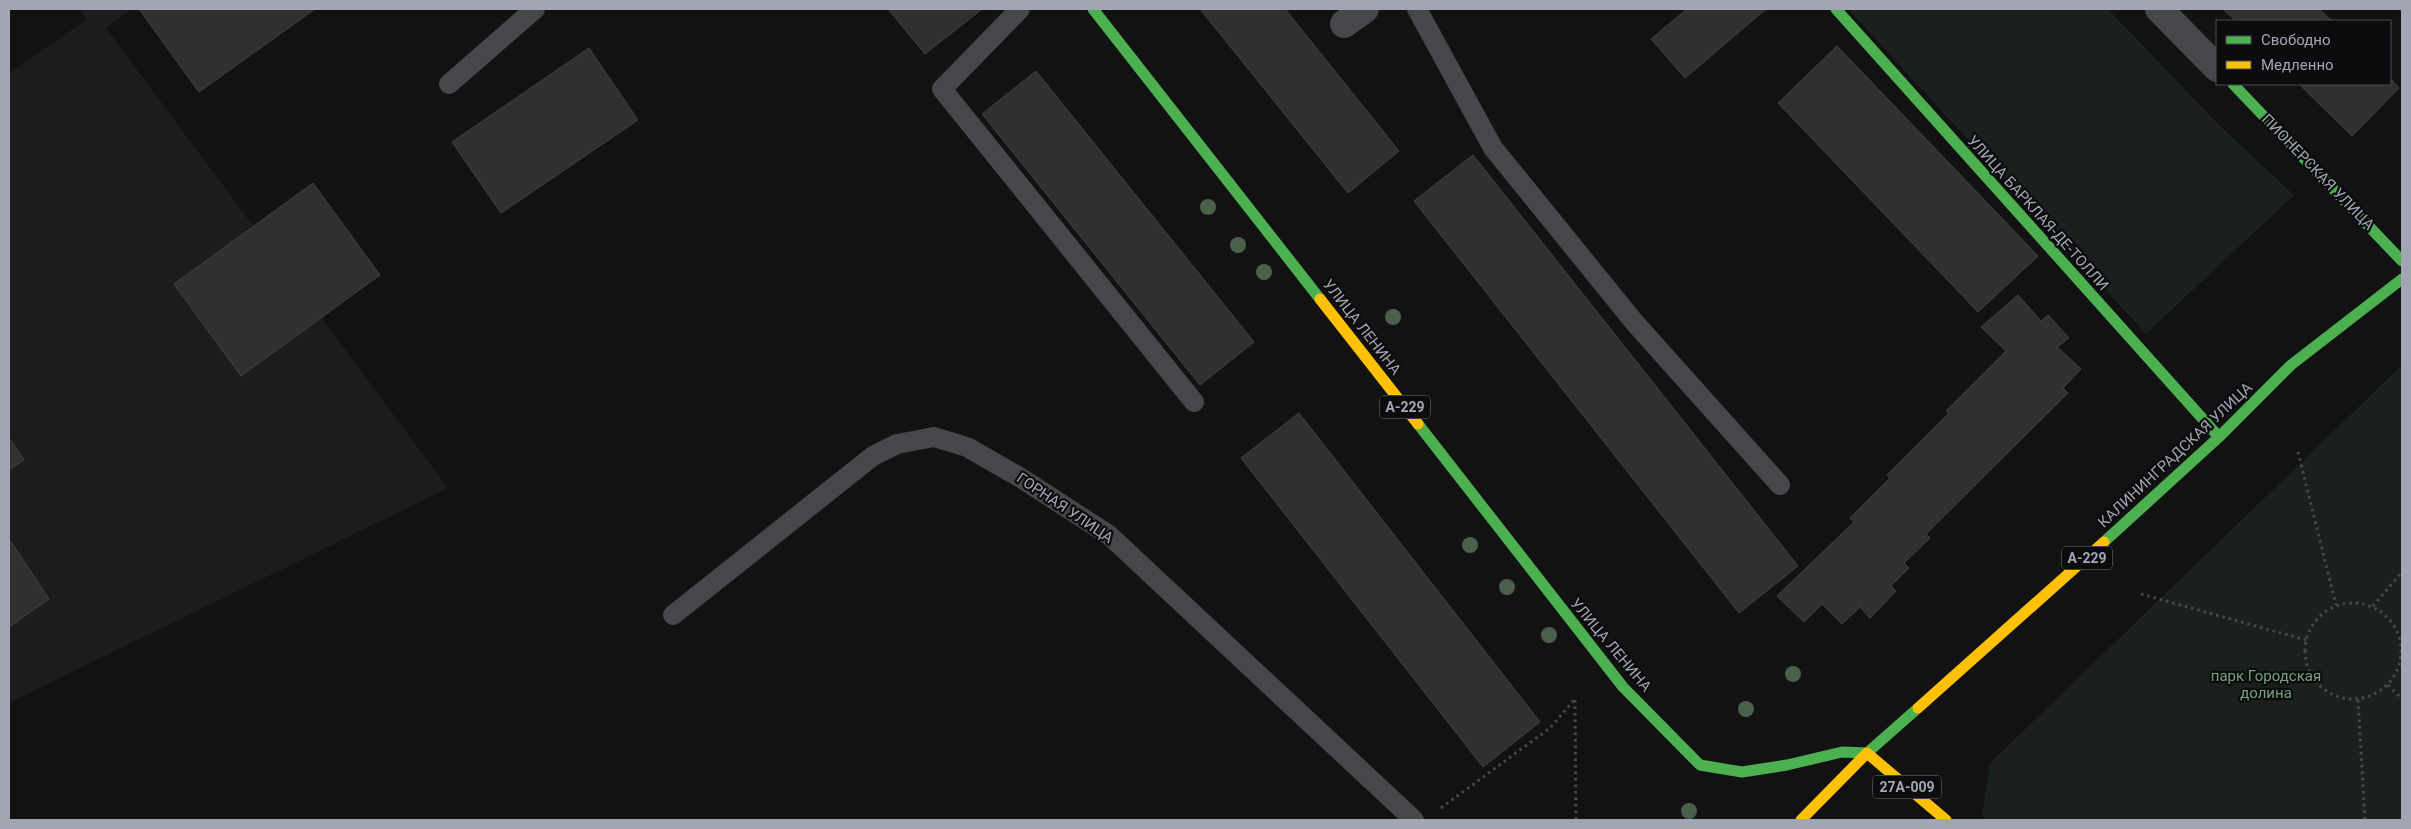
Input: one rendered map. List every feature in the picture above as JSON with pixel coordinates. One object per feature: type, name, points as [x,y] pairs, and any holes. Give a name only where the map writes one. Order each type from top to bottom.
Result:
[{"type":"main road","name":"УЛИЦА ЛЕНИНА","points":[[1093,9],[1623,686],[1700,765],[1742,772],[1787,765],[1842,752],[1867,753]]},
{"type":"main road","name":"УЛИЦА БАРКЛАЯ-ДЕ-ТОЛЛИ","points":[[1836,9],[2219,437]]},
{"type":"main road","name":"ПИОНЕРСКАЯ УЛИЦА","points":[[2234,85],[2402,261]]},
{"type":"main road","name":"КАЛИНИНГРАДСКАЯ УЛИЦА","points":[[1800,820],[1867,753],[2024,615],[2219,437],[2291,365],[2402,279]]},
{"type":"main road","name":"27А-009","points":[[1867,753],[1946,820]]},
{"type":"street","points":[[2160,9],[2216,67]]},
{"type":"lane","points":[[450,84],[536,9]]},
{"type":"lane","points":[[1020,9],[942,89],[1194,402]]},
{"type":"lane","points":[[1417,9],[1493,148],[1635,323],[1780,485]]},
{"type":"lane","name":"ГОРНАЯ УЛИЦА","points":[[673,615],[873,456],[897,444],[934,438],[967,447],[1021,478],[1109,535],[1414,820]]},
{"type":"path","points":[[2298,452],[2336,605]]},
{"type":"path","points":[[2373,606],[2402,572]]},
{"type":"path","points":[[2142,594],[2306,640]]},
{"type":"path","points":[[2358,602],[2373,606],[2396,627],[2401,642],[2402,657],[2397,672],[2388,685],[2375,695],[2358,700],[2342,699],[2326,692],[2314,681],[2306,665],[2304,649],[2308,632],[2316,619],[2336,605],[2358,602]]},
{"type":"path","points":[[2388,685],[2402,699]]},
{"type":"path","points":[[1436,811],[1550,728],[1575,699],[1576,820]]},
{"type":"path","points":[[2358,700],[2365,820]]},
{"type":"shaded area","points":[[79,9],[132,9],[106,28],[448,488],[9,703],[9,74],[87,19]]},
{"type":"green space","points":[[1848,9],[2108,9],[2218,124],[2294,195],[2146,334]]},
{"type":"green space","name":"парк Городская долина","points":[[2402,365],[2402,820],[1988,820],[1982,816],[1990,763]]},
{"type":"building","points":[[139,9],[315,9],[199,92]]},
{"type":"building","points":[[888,9],[982,9],[925,54]]},
{"type":"building","points":[[1200,9],[1285,9],[1399,151],[1348,193]]},
{"type":"building","points":[[1687,9],[1766,9],[1685,78],[1651,39]]},
{"type":"building","points":[[2223,9],[2319,9],[2331,20],[2235,20]]},
{"type":"building","points":[[1837,46],[2038,256],[1978,312],[1778,103]]},
{"type":"building","points":[[589,48],[638,120],[501,213],[452,142]]},
{"type":"building","points":[[1036,71],[1254,342],[1200,385],[982,114]]},
{"type":"building","points":[[2391,79],[2399,88],[2352,136],[2300,85],[2391,85]]},
{"type":"building","points":[[1473,155],[1798,566],[1739,613],[1414,201]]},
{"type":"building","points":[[313,183],[380,275],[241,376],[174,284]]},
{"type":"building","points":[[2018,295],[2041,321],[2048,315],[2069,338],[2057,347],[2081,369],[2063,388],[2068,393],[1926,534],[1930,538],[1904,563],[1909,568],[1891,586],[1896,591],[1870,618],[1860,607],[1842,624],[1822,604],[1804,622],[1777,596],[1854,522],[1850,518],[1890,478],[1887,475],[1949,413],[1946,411],[2006,351],[1981,327]]},
{"type":"building","points":[[1299,413],[1540,722],[1483,767],[1241,458]]},
{"type":"building","points":[[9,438],[24,460],[9,470]]},
{"type":"building","points":[[9,539],[49,599],[9,627]]},
{"type":"traffic: fast","points":[[1093,9],[1320,299]]},
{"type":"traffic: fast","points":[[1836,9],[2219,437]]},
{"type":"traffic: fast","points":[[2234,85],[2402,261]]},
{"type":"traffic: fast","points":[[2104,542],[2219,437],[2291,365],[2402,279]]},
{"type":"traffic: fast","points":[[1418,424],[1623,687],[1700,765],[1742,772],[1787,765],[1842,752],[1867,753],[1918,708]]},
{"type":"traffic: slow","points":[[1320,299],[1418,424]]},
{"type":"traffic: slow","points":[[1918,708],[2104,542]]},
{"type":"traffic: slow","points":[[1801,820],[1867,753]]},
{"type":"traffic: slow","points":[[1867,753],[1946,820]]}]
